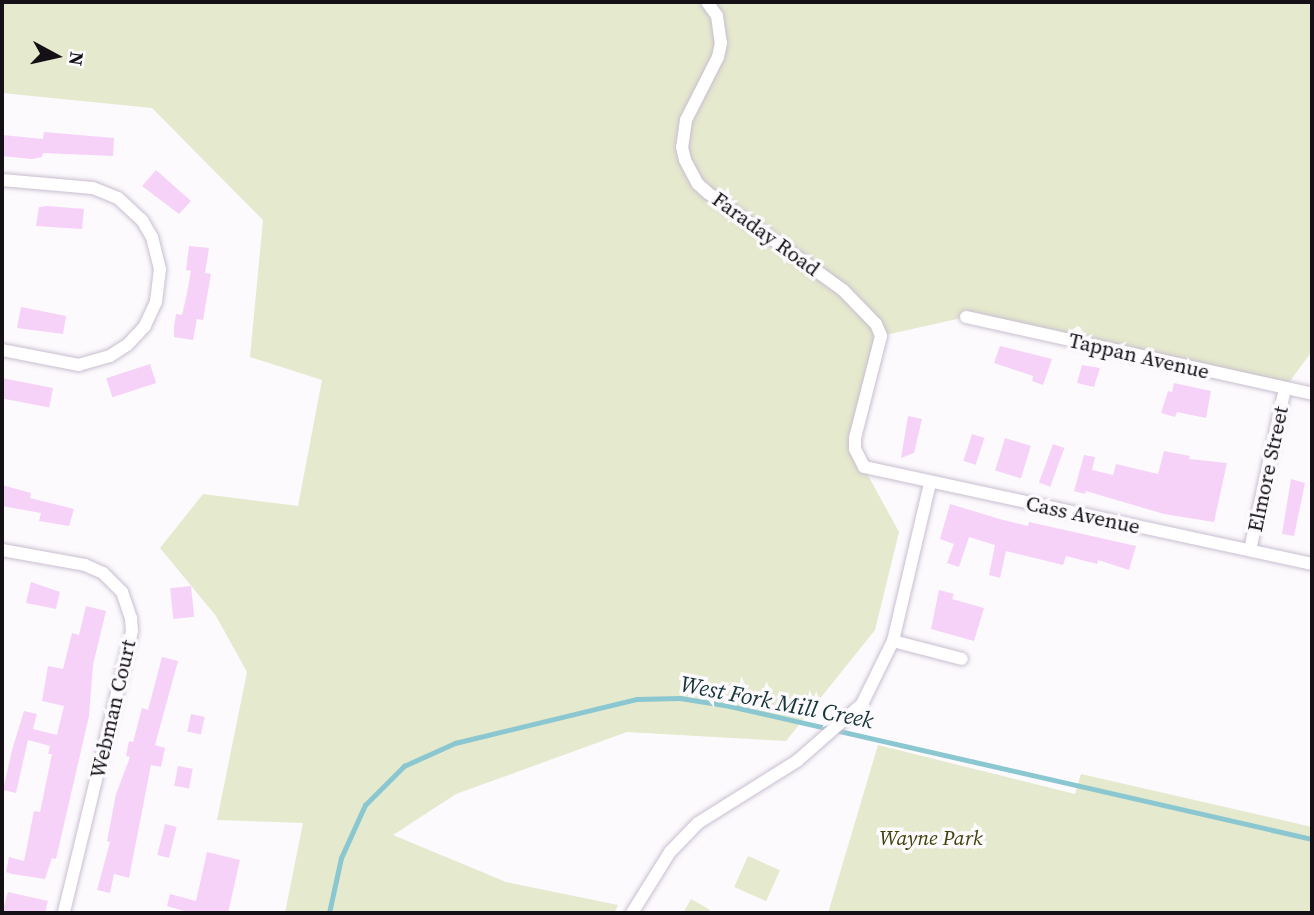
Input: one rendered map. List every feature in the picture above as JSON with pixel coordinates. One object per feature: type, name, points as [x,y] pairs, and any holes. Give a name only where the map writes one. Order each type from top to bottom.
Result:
[{"type":"street","name":"Faraday Road","points":[[707,2],[717,16],[721,43],[718,57],[686,120],[682,147],[685,160],[690,173],[708,193],[844,290],[876,324],[881,336],[855,438],[859,459]]},
{"type":"street","points":[[2,180],[93,188],[117,198],[133,211],[152,237],[160,269],[159,289],[152,314],[136,336],[110,356],[79,365],[2,350]]},
{"type":"street","name":"Tappan Avenue","points":[[965,317],[1312,394]]},
{"type":"street","name":"Elmore Street","points":[[1250,550],[1285,388]]},
{"type":"street","name":"Cass Avenue","points":[[859,459],[863,467],[930,483],[1312,564]]},
{"type":"street","points":[[632,913],[670,852],[698,822],[797,761],[853,713],[875,680],[893,641],[930,483]]},
{"type":"street","name":"Webman Court","points":[[2,550],[85,565],[103,573],[122,592],[131,618],[132,631],[64,913]]},
{"type":"street","points":[[893,641],[962,660]]},
{"type":"green space","points":[[2,2],[1312,2],[1312,351],[1285,388],[966,317],[881,336],[861,424],[859,459],[899,532],[875,630],[786,741],[627,732],[456,794],[393,835],[506,882],[618,905],[614,913],[285,913],[303,823],[217,820],[247,672],[216,616],[160,548],[203,494],[298,506],[322,380],[250,357],[263,220],[152,108],[2,93]]},
{"type":"green space","name":"Wayne Park","points":[[878,745],[1075,794],[1081,774],[1312,827],[1312,913],[828,913]]},
{"type":"green space","points":[[748,856],[780,870],[766,901],[734,887]]},
{"type":"green space","points":[[691,899],[710,910],[708,913],[683,913]]},
{"type":"building","points":[[44,132],[114,138],[113,156],[43,153],[42,157],[32,159],[2,156],[2,135],[43,139]]},
{"type":"building","points":[[156,170],[191,201],[179,214],[142,186]]},
{"type":"building","points":[[39,207],[84,209],[82,229],[36,226]]},
{"type":"building","points":[[189,246],[209,248],[205,273],[211,274],[203,320],[197,319],[193,340],[174,337],[176,314],[182,315],[191,271],[186,270]]},
{"type":"building","points":[[21,307],[66,316],[63,334],[17,328]]},
{"type":"building","points":[[1000,346],[1052,359],[1043,385],[1032,381],[1033,376],[994,363]]},
{"type":"building","points":[[150,364],[156,383],[112,397],[106,378]]},
{"type":"building","points":[[1082,365],[1100,368],[1094,387],[1077,383]]},
{"type":"building","points":[[2,378],[53,388],[49,408],[2,398]]},
{"type":"building","points":[[1174,383],[1211,391],[1206,418],[1177,412],[1175,417],[1161,413],[1168,391],[1172,392]]},
{"type":"building","points":[[908,416],[922,419],[914,453],[901,458]]},
{"type":"building","points":[[972,434],[984,438],[976,465],[963,461]]},
{"type":"building","points":[[1005,438],[1031,446],[1021,478],[995,471]]},
{"type":"building","points":[[1053,444],[1064,448],[1050,487],[1039,483]]},
{"type":"building","points":[[1164,451],[1190,456],[1189,459],[1227,463],[1214,522],[1164,514],[1086,491],[1085,494],[1074,491],[1084,455],[1095,457],[1092,470],[1113,475],[1116,464],[1158,474]]},
{"type":"building","points":[[1291,479],[1305,483],[1294,536],[1282,534]]},
{"type":"building","points":[[2,485],[31,493],[30,498],[74,509],[69,526],[39,521],[41,513],[2,506]]},
{"type":"building","points":[[950,504],[1028,526],[1029,522],[1136,546],[1129,570],[1098,560],[1097,564],[1066,556],[1063,565],[1006,551],[1000,578],[989,575],[995,545],[969,537],[959,567],[947,563],[954,544],[940,539]]},
{"type":"building","points":[[31,582],[60,592],[56,609],[26,603]]},
{"type":"building","points":[[191,586],[194,617],[173,619],[170,588]]},
{"type":"building","points":[[939,590],[954,594],[952,599],[984,608],[974,641],[931,629]]},
{"type":"building","points":[[86,606],[106,611],[93,665],[89,716],[56,859],[52,858],[45,879],[12,874],[6,872],[9,857],[24,861],[34,811],[40,812],[52,754],[48,754],[50,746],[28,740],[16,793],[3,790],[12,750],[24,711],[37,714],[33,729],[57,735],[64,706],[42,701],[48,666],[63,669],[72,633],[79,635]]},
{"type":"building","points":[[162,657],[178,661],[155,745],[165,748],[161,767],[151,765],[129,878],[114,874],[110,893],[97,890],[110,842],[107,841],[116,794],[130,757],[126,756],[129,741],[133,742],[142,708],[148,710]]},
{"type":"building","points":[[191,714],[205,717],[201,735],[187,732]]},
{"type":"building","points":[[178,766],[193,769],[189,788],[174,786]]},
{"type":"building","points":[[165,824],[177,827],[169,858],[157,855]]},
{"type":"building","points":[[207,852],[240,860],[228,913],[191,913],[167,906],[170,894],[196,901]]},
{"type":"building","points":[[8,892],[48,901],[45,913],[2,913]]},
{"type":"waterway","name":"West Fork Mill Creek","points":[[329,913],[341,858],[365,805],[404,766],[455,743],[637,699],[680,698],[730,706],[1312,839]]}]
